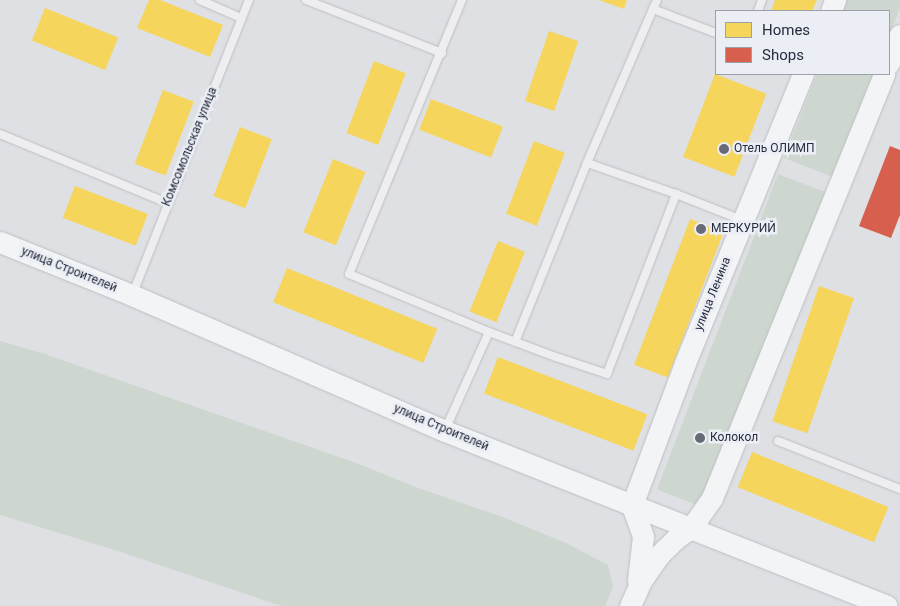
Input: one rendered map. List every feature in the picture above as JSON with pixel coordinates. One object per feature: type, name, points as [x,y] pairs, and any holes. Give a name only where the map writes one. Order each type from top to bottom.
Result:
[{"type":"street","points":[[890,60],[900,35]]},
{"type":"street","name":"улица Ленина","points":[[634,510],[685,363],[804,75]]},
{"type":"street","points":[[633,598],[659,555],[696,521],[712,498],[884,75]]},
{"type":"street","name":"улица Строителей","points":[[0,242],[132,295],[445,431],[634,510],[696,521],[887,606]]},
{"type":"street","points":[[633,598],[643,553],[643,536],[634,510]]},
{"type":"lane","points":[[200,0],[241,18]]},
{"type":"lane","name":"Комсомольская улица","points":[[132,295],[249,0]]},
{"type":"lane","points":[[306,0],[442,53]]},
{"type":"lane","points":[[462,0],[442,53],[349,274],[489,332],[607,374],[676,194]]},
{"type":"lane","points":[[515,342],[587,162],[656,0]]},
{"type":"lane","points":[[653,9],[715,33]]},
{"type":"lane","points":[[0,134],[167,204]]},
{"type":"lane","points":[[587,162],[743,220]]},
{"type":"lane","points":[[445,431],[489,332]]},
{"type":"lane","points":[[778,441],[900,489]]},
{"type":"shaded area","points":[[846,0],[900,0],[900,8],[890,33],[890,10],[842,10]]},
{"type":"shaded area","points":[[817,75],[874,75],[833,177],[784,158]]},
{"type":"shaded area","points":[[778,174],[827,193],[706,509],[657,490]]},
{"type":"shaded area","points":[[0,341],[42,353],[359,464],[418,488],[500,516],[566,543],[608,565],[613,587],[605,606],[281,606],[121,552],[0,515]]},
{"type":"building: Homes","points":[[149,0],[160,0],[223,25],[210,57],[137,28]]},
{"type":"building: Homes","points":[[599,0],[627,0],[624,9]]},
{"type":"building: Homes","points":[[775,0],[817,0],[812,10],[771,10]]},
{"type":"building: Homes","points":[[45,8],[118,38],[105,70],[32,40]]},
{"type":"building: Homes","points":[[549,31],[578,41],[554,111],[525,101]]},
{"type":"building: Homes","points":[[374,61],[406,73],[378,145],[346,133]]},
{"type":"building: Homes","points":[[715,74],[766,94],[734,177],[683,157]]},
{"type":"building: Homes","points":[[163,90],[194,102],[165,176],[135,164]]},
{"type":"building: Homes","points":[[431,99],[503,127],[491,157],[419,130]]},
{"type":"building: Homes","points":[[240,127],[272,139],[245,208],[213,196]]},
{"type":"building: Homes","points":[[534,141],[565,153],[537,226],[506,214]]},
{"type":"building: Homes","points":[[333,159],[365,172],[336,245],[303,232]]},
{"type":"building: Homes","points":[[75,186],[148,214],[136,246],[63,218]]},
{"type":"building: Homes","points":[[690,219],[724,232],[668,378],[634,365]]},
{"type":"building: Homes","points":[[498,241],[525,252],[496,322],[470,311]]},
{"type":"building: Homes","points":[[287,268],[437,329],[423,363],[273,302]]},
{"type":"building: Homes","points":[[819,286],[854,298],[807,433],[772,421]]},
{"type":"building: Homes","points":[[498,357],[647,414],[633,451],[484,393]]},
{"type":"building: Homes","points":[[752,452],[888,507],[874,542],[738,487]]},
{"type":"building: Shops","points":[[890,146],[900,150],[900,215],[891,238],[859,226]]},
{"type":"place","name":"Отель ОЛИМП","points":[[724,149]]},
{"type":"place","name":"МЕРКУРИЙ","points":[[701,229]]},
{"type":"place","name":"Колокол","points":[[700,438]]}]
